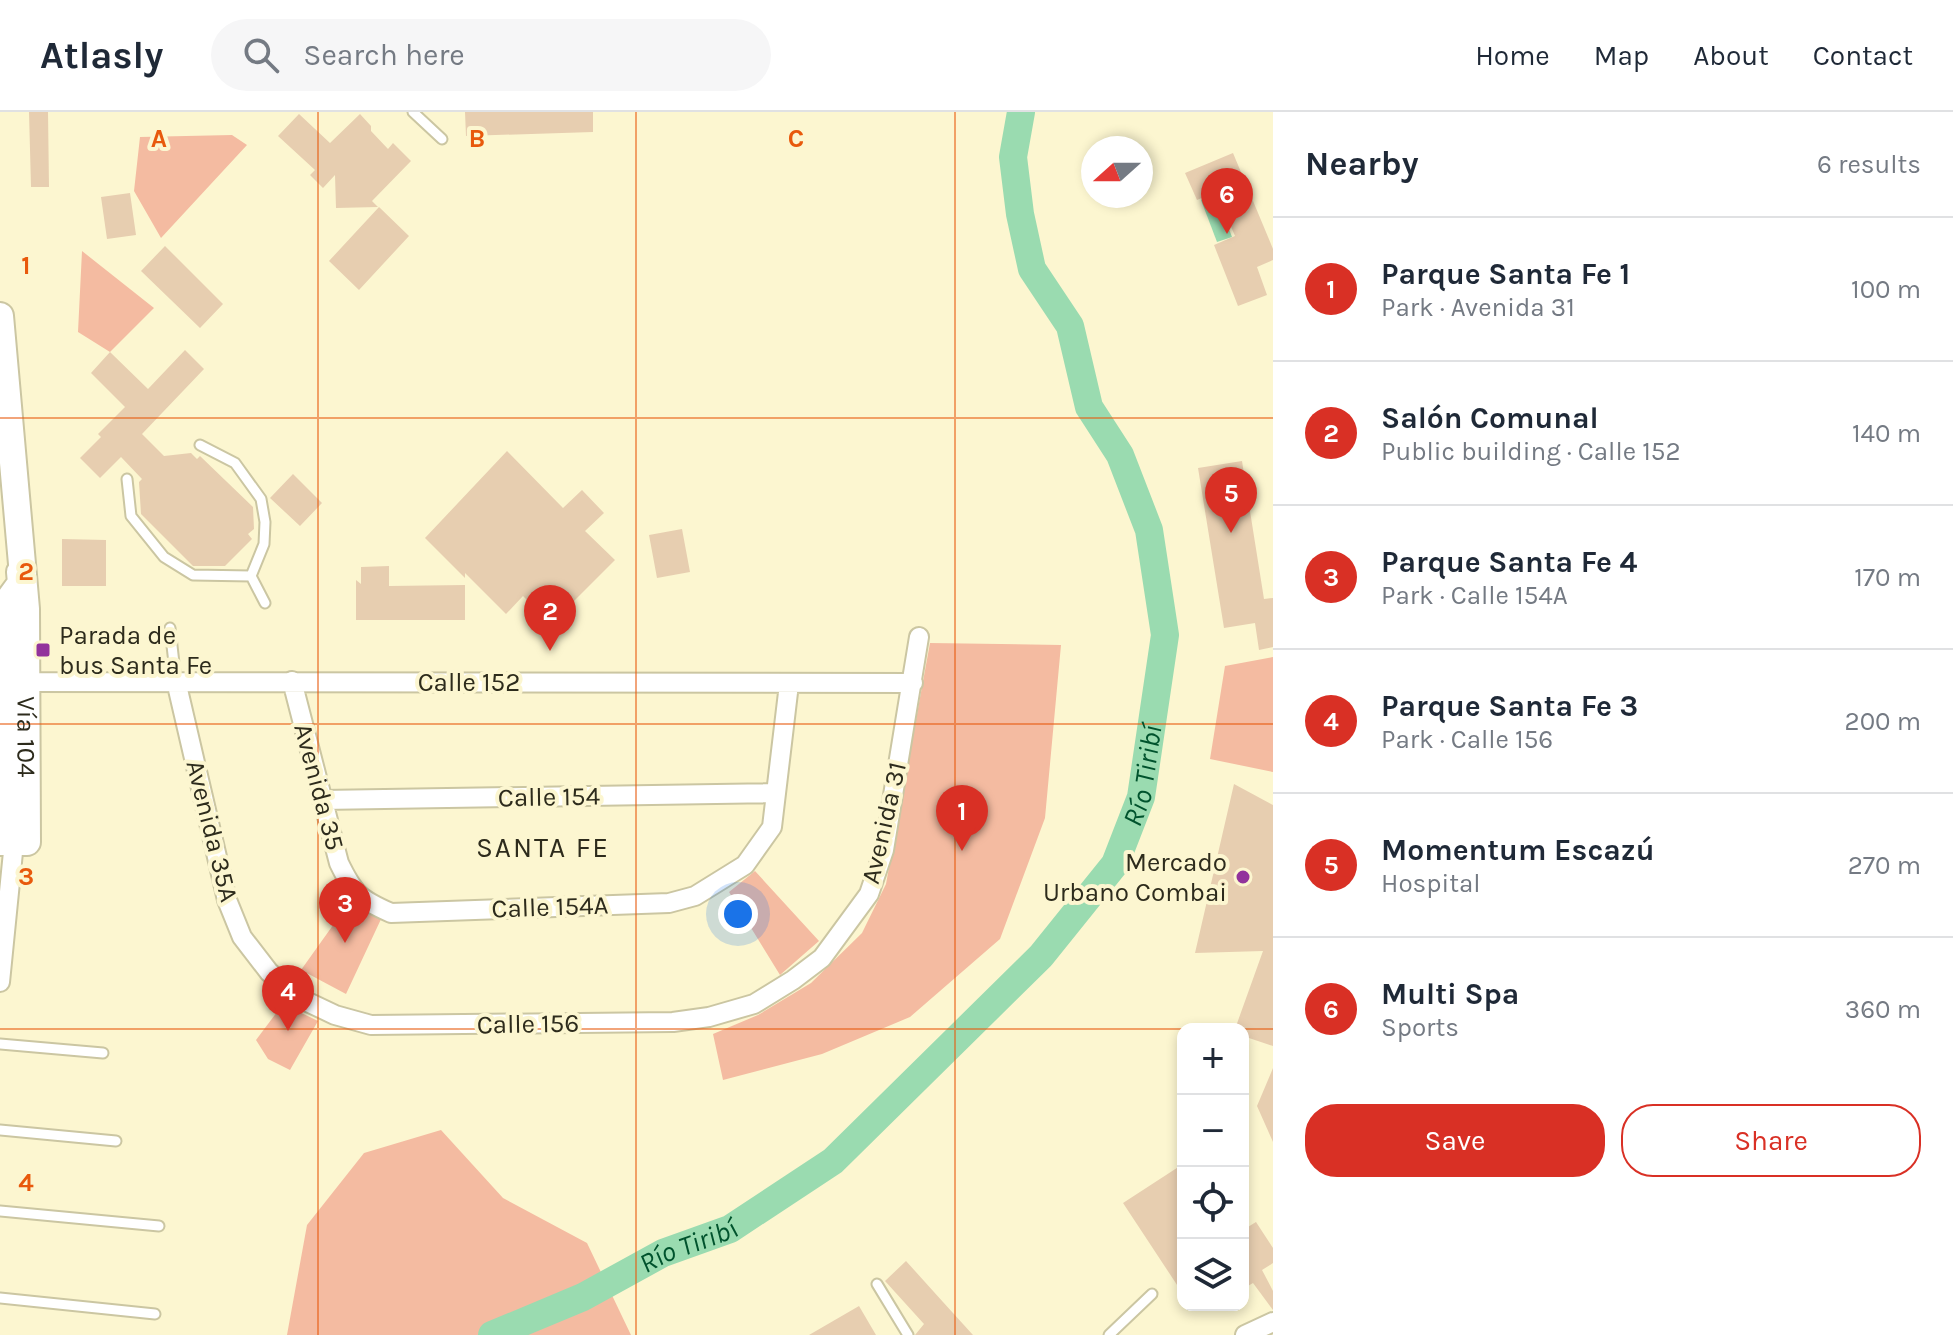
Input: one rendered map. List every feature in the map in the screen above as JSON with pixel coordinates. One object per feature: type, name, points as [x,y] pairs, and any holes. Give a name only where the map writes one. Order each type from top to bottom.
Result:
[{"type":"main road","name":"Vía 104","points":[[0,316],[14,604],[6,842],[27,842],[26,682],[14,604],[0,370]]},
{"type":"street","name":"Avenida 31","points":[[793,980],[822,958],[869,894],[884,850],[919,637]]},
{"type":"street","name":"Avenida 35A","points":[[176,681],[227,900],[242,937],[269,972]]},
{"type":"street","name":"Avenida 35","points":[[292,681],[339,863],[352,890]]},
{"type":"street","name":"Calle 152","points":[[26,682],[913,683]]},
{"type":"street","points":[[776,793],[789,684]]},
{"type":"street","name":"Calle 154","points":[[322,800],[776,793]]},
{"type":"street","name":"Calle 154A","points":[[352,890],[370,904],[391,913],[669,903],[695,896],[745,865],[772,827],[776,793]]},
{"type":"street","points":[[0,982],[6,842]]},
{"type":"street","name":"Calle 156","points":[[269,972],[297,997],[335,1015],[371,1025],[673,1022],[709,1017],[754,1004],[793,980]]},
{"type":"street","points":[[1245,1335],[1273,1322]]},
{"type":"lane","points":[[413,112],[442,139]]},
{"type":"lane","points":[[200,445],[235,463],[261,499],[265,522],[264,544],[251,576],[265,603]]},
{"type":"lane","points":[[127,479],[131,516],[164,557],[193,575],[251,576]]},
{"type":"lane","points":[[170,628],[176,681]]},
{"type":"lane","points":[[0,1044],[103,1053]]},
{"type":"lane","points":[[0,1130],[116,1141]]},
{"type":"lane","points":[[0,1211],[159,1226]]},
{"type":"lane","points":[[877,1284],[908,1335]]},
{"type":"lane","points":[[1109,1335],[1152,1294]]},
{"type":"lane","points":[[0,1298],[155,1314]]},
{"type":"shaded area","points":[[232,135],[247,145],[161,238],[134,191],[140,137]]},
{"type":"shaded area","points":[[1216,194],[1232,237],[1217,242],[1201,200]]},
{"type":"shaded area","points":[[82,251],[154,308],[110,352],[78,332]]},
{"type":"shaded area","points":[[930,643],[1061,645],[1045,818],[1000,939],[910,1017],[822,1054],[723,1080],[713,1034],[758,1015],[811,983],[862,933],[886,884]]},
{"type":"shaded area","points":[[1273,657],[1273,772],[1210,759],[1225,666]]},
{"type":"shaded area","points":[[755,871],[819,941],[780,975],[729,892]]},
{"type":"shaded area","points":[[351,900],[382,917],[346,994],[301,970]]},
{"type":"shaded area","points":[[283,1004],[318,1021],[290,1070],[268,1059],[256,1040]]},
{"type":"shaded area","points":[[441,1130],[503,1198],[587,1243],[631,1335],[287,1335],[307,1225],[364,1153]]},
{"type":"building","points":[[29,112],[48,112],[49,187],[31,187]]},
{"type":"building","points":[[465,112],[593,112],[593,132],[466,136]]},
{"type":"building","points":[[299,114],[330,143],[360,114],[388,149],[393,143],[411,161],[372,201],[378,207],[336,208],[335,175],[323,188],[310,175],[315,170],[278,136]]},
{"type":"building","points":[[1233,153],[1273,249],[1273,260],[1257,267],[1267,295],[1238,306],[1214,245],[1235,236],[1216,192],[1197,200],[1185,173]]},
{"type":"building","points":[[130,193],[136,235],[107,239],[101,197]]},
{"type":"building","points":[[379,207],[409,236],[359,290],[329,261]]},
{"type":"building","points":[[165,246],[223,304],[200,328],[141,271]]},
{"type":"building","points":[[185,350],[204,369],[142,434],[164,456],[191,453],[197,459],[200,456],[253,507],[254,529],[248,534],[252,539],[225,566],[193,566],[141,514],[139,482],[142,479],[121,457],[100,478],[80,458],[125,407],[91,373],[110,352],[148,389]]},
{"type":"building","points":[[507,451],[563,508],[582,490],[604,513],[585,531],[615,560],[562,613],[544,594],[533,606],[523,596],[506,614],[425,538]]},
{"type":"building","points":[[1242,461],[1264,599],[1273,598],[1273,647],[1259,650],[1255,623],[1224,628],[1198,468]]},
{"type":"building","points":[[293,474],[322,503],[300,526],[270,498]]},
{"type":"building","points":[[682,529],[690,572],[657,578],[649,535]]},
{"type":"building","points":[[62,539],[106,540],[106,586],[62,586]]},
{"type":"building","points":[[389,566],[389,586],[465,585],[465,620],[356,620],[356,580],[361,584],[361,567]]},
{"type":"building","name":"Mercado Urbano Combai","points":[[1234,784],[1273,805],[1273,1046],[1249,1038],[1249,1023],[1237,1023],[1263,951],[1195,953]]},
{"type":"building","points":[[1273,1068],[1273,1142],[1257,1106]]},
{"type":"building","points":[[1177,1168],[1177,1285],[1123,1203]]},
{"type":"building","points":[[1256,1222],[1273,1248],[1273,1263],[1262,1270],[1273,1291],[1273,1310],[1253,1283],[1249,1285],[1249,1226]]},
{"type":"building","points":[[906,1261],[973,1335],[915,1335],[924,1324],[885,1281]]},
{"type":"building","points":[[859,1306],[876,1335],[809,1335]]},
{"type":"waterway","name":"Río Tiribí","points":[[492,1335],[583,1297],[663,1253],[730,1229],[833,1161],[1041,956],[1115,864],[1141,797],[1165,635],[1149,530],[1120,455],[1089,407],[1070,326],[1032,269],[1020,214],[1013,157],[1021,112]]},
{"type":"place","name":"Multi Spa","points":[[1227,234]]},
{"type":"place","name":"Momentum Escazú","points":[[1231,533]]},
{"type":"place","name":"Parada de bus Santa Fe","points":[[43,650]]},
{"type":"place","name":"Salón Comunal","points":[[550,651]]},
{"type":"place","name":"Parque Santa Fe 1","points":[[962,851]]},
{"type":"place","name":"Mercado Urbano Combai","points":[[1243,877]]},
{"type":"place","name":"Parque Santa Fe 4","points":[[345,943]]},
{"type":"place","name":"Parque Santa Fe 3","points":[[288,1031]]},
{"type":"district","name":"SANTA FE","points":[[543,847]]}]
